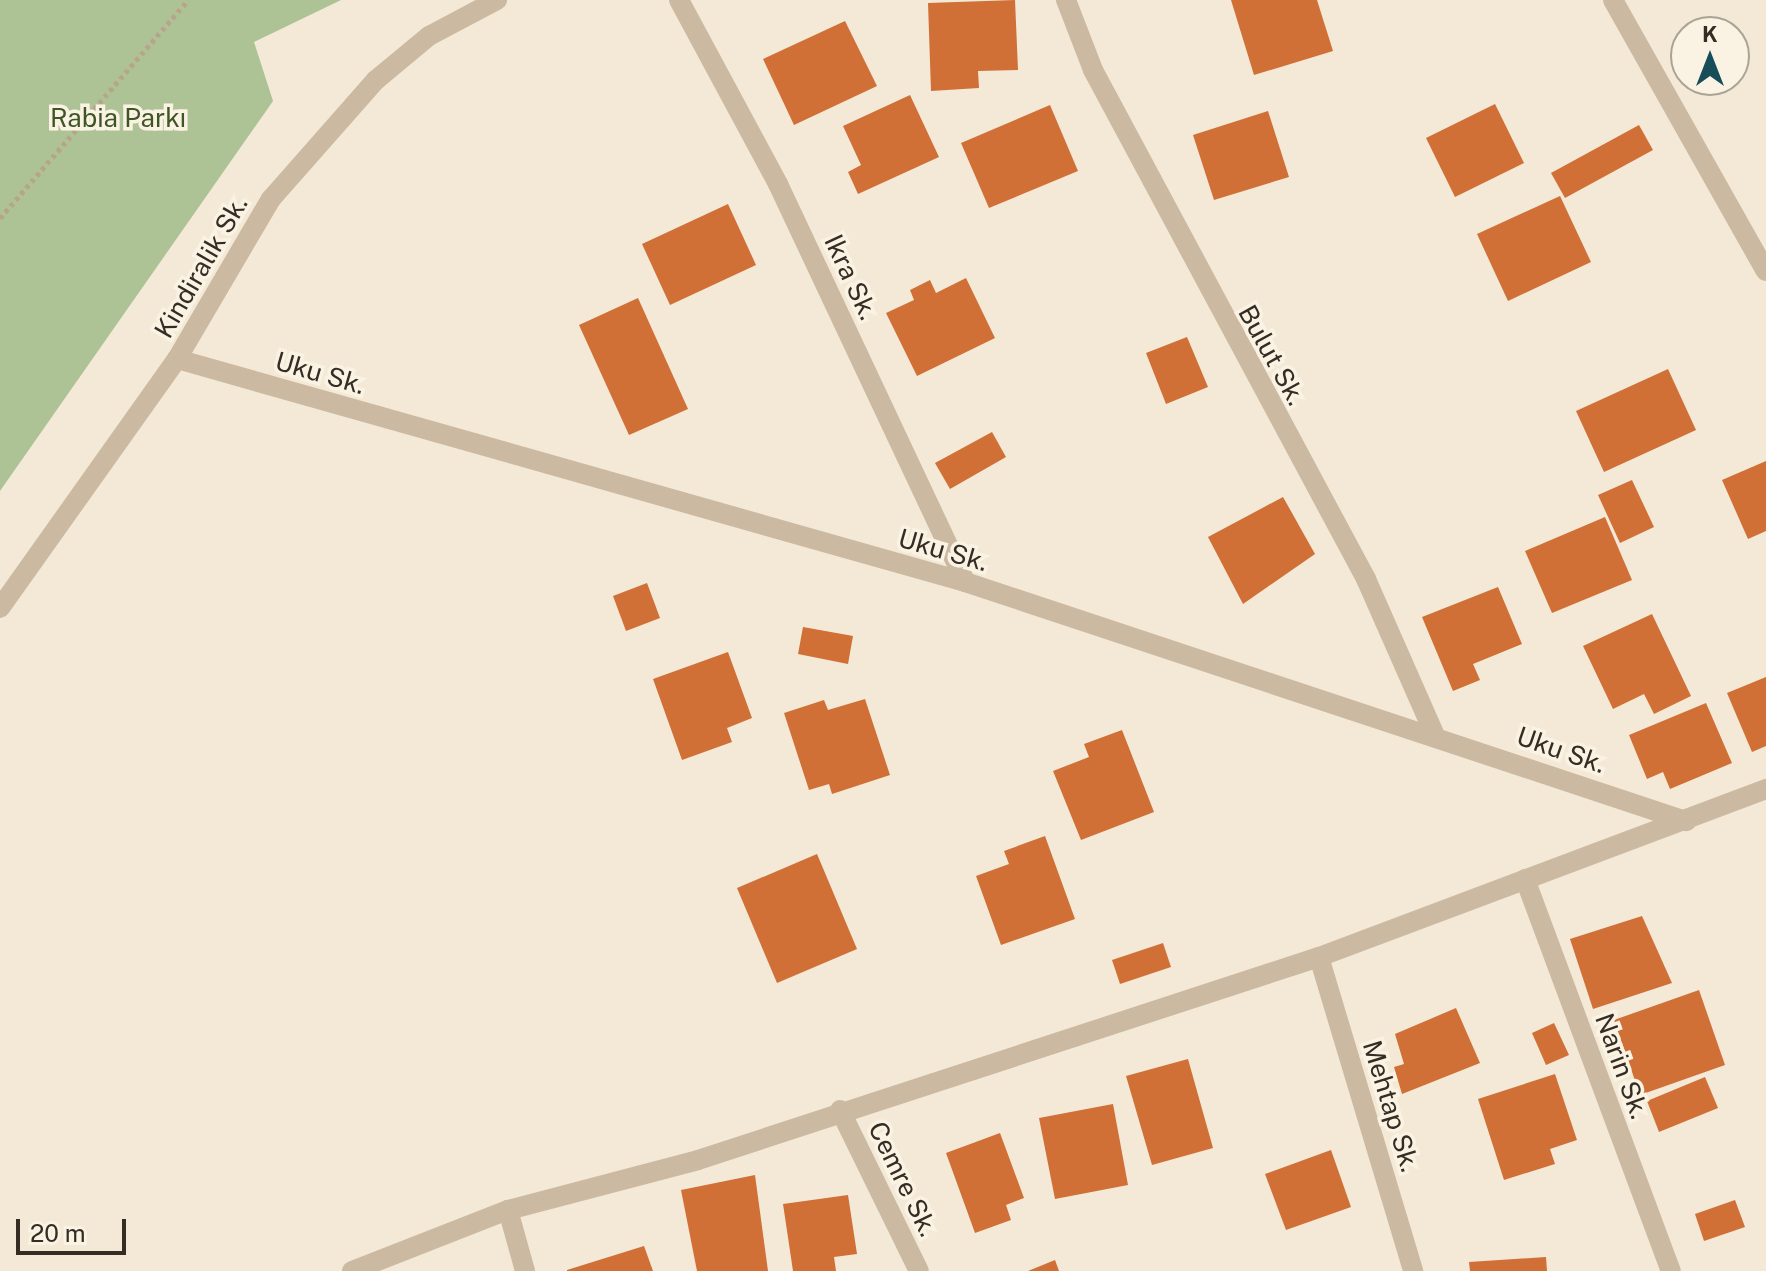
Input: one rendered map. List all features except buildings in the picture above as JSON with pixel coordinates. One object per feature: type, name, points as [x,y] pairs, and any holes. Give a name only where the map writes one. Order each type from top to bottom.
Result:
[{"type":"street","name":"Kindiralik Sk.","points":[[0,608],[177,359],[271,199],[376,80],[469,5],[497,0]]},
{"type":"street","name":"Ikra Sk.","points":[[679,0],[778,184],[965,582]]},
{"type":"street","name":"Bulut Sk.","points":[[1066,0],[1093,70],[1366,579],[1434,733]]},
{"type":"street","points":[[1613,0],[1766,271]]},
{"type":"street","name":"Uku Sk.","points":[[177,359],[965,582],[1434,733],[1686,821]]},
{"type":"street","points":[[352,1271],[508,1210],[698,1160],[840,1110],[1319,957],[1766,789]]},
{"type":"street","name":"Narin Sk.","points":[[1525,879],[1671,1271]]},
{"type":"street","name":"Mehtap Sk.","points":[[1319,957],[1413,1271]]},
{"type":"street","name":"Cemre Sk.","points":[[840,1110],[919,1271]]},
{"type":"street","points":[[508,1210],[525,1271]]},
{"type":"path","points":[[0,218],[188,0]]},
{"type":"green space","name":"Rabia Parkı","points":[[0,0],[341,0],[254,42],[273,101],[0,491]]}]
